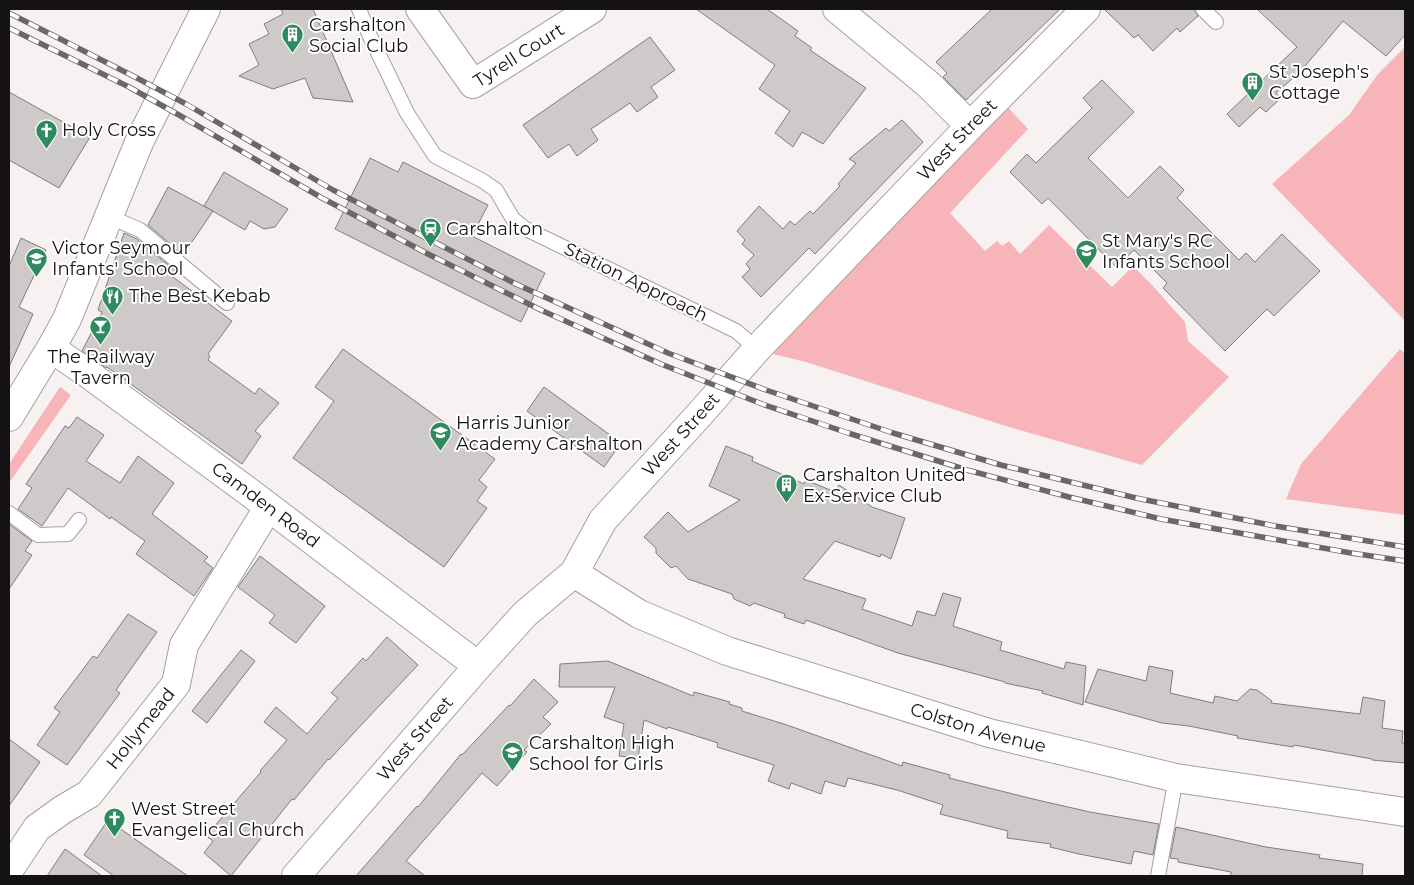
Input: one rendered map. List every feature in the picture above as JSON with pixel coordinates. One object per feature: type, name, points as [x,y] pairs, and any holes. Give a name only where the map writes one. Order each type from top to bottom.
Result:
[{"type":"street","points":[[9,417],[67,319],[140,140],[206,9]]},
{"type":"street","name":"Tyrell Court","points":[[420,9],[473,84],[592,9]]},
{"type":"street","points":[[837,9],[929,84],[970,126]]},
{"type":"street","name":"West Street","points":[[296,876],[525,614],[574,573],[603,520],[757,348],[970,126],[1086,9]]},
{"type":"street","name":"Camden Road","points":[[51,348],[102,384],[478,666]]},
{"type":"street","name":"Hollymead","points":[[9,870],[37,828],[89,794],[176,684],[184,645],[268,508]]},
{"type":"street","name":"Colston Avenue","points":[[574,573],[639,614],[727,651],[989,733],[1176,778],[1405,812]]},
{"type":"lane","name":"Station Approach","points":[[359,9],[368,34],[406,113],[435,156],[483,181],[496,190],[513,219],[524,228],[736,331],[757,348]]},
{"type":"lane","points":[[1203,9],[1216,22]]},
{"type":"lane","points":[[108,216],[140,230],[227,303]]},
{"type":"lane","points":[[9,513],[38,535],[68,534],[79,520]]},
{"type":"lane","points":[[1158,876],[1176,778]]},
{"type":"shaded area","points":[[1405,47],[1405,321],[1272,184],[1349,115],[1378,74]]},
{"type":"shaded area","points":[[1003,102],[1028,129],[950,213],[985,251],[997,241],[1002,246],[1009,241],[1020,254],[1049,225],[1112,287],[1133,266],[1185,322],[1188,341],[1229,377],[1142,465],[1009,427],[806,362],[769,353]]},
{"type":"shaded area","points":[[1400,349],[1405,353],[1405,515],[1286,499],[1301,464]]},
{"type":"shaded area","points":[[60,387],[71,395],[9,483],[9,464]]},
{"type":"building","name":"Carshalton Social Club","points":[[281,9],[313,9],[353,102],[313,98],[305,78],[273,89],[239,76],[259,65],[249,44],[269,34],[264,24],[283,14]]},
{"type":"building","points":[[696,9],[767,9],[798,31],[795,36],[812,48],[810,50],[866,88],[823,144],[802,132],[793,147],[775,133],[790,111],[759,89],[775,65]]},
{"type":"building","points":[[992,9],[1060,9],[966,100],[943,77],[947,73],[936,62]]},
{"type":"building","points":[[1104,9],[1194,9],[1198,16],[1180,32],[1177,28],[1153,51],[1138,35],[1134,38]]},
{"type":"building","points":[[1257,9],[1405,9],[1405,35],[1386,56],[1343,21],[1300,72],[1276,93],[1281,98],[1266,112],[1260,107],[1239,127],[1227,114],[1297,47]]},
{"type":"building","points":[[650,37],[675,70],[651,87],[658,97],[637,112],[630,103],[591,129],[598,140],[577,156],[569,144],[548,158],[523,125]]},
{"type":"building","points":[[1102,80],[1134,112],[1088,158],[1128,198],[1160,166],[1184,190],[1177,198],[1239,260],[1246,253],[1255,262],[1282,234],[1320,271],[1274,316],[1267,309],[1225,351],[1163,288],[1167,283],[1134,250],[1116,267],[1048,198],[1042,204],[1010,172],[1027,154],[1036,163],[1092,108],[1083,98]]},
{"type":"building","name":"Holy Cross","points":[[9,92],[90,137],[59,188],[9,160]]},
{"type":"building","points":[[902,120],[923,142],[815,254],[809,248],[761,297],[742,277],[750,269],[746,264],[754,255],[742,244],[745,240],[737,231],[759,206],[783,229],[790,221],[795,225],[810,211],[813,214],[840,186],[838,184],[856,163],[849,159],[886,128],[889,131]]},
{"type":"building","points":[[370,158],[398,172],[403,162],[488,205],[472,236],[545,273],[521,322],[335,229]]},
{"type":"building","points":[[224,172],[288,209],[275,227],[264,229],[250,221],[245,230],[204,206]]},
{"type":"building","points":[[168,187],[213,211],[183,255],[148,225]]},
{"type":"building","points":[[124,233],[135,238],[176,271],[173,277],[232,321],[208,354],[210,356],[208,360],[255,394],[259,388],[279,403],[255,431],[261,436],[242,464],[82,351],[102,312],[98,310]]},
{"type":"building","points":[[21,238],[46,250],[19,307],[33,314],[9,367],[9,266]]},
{"type":"building","points":[[343,349],[495,459],[479,480],[487,487],[477,501],[487,508],[444,567],[293,458],[334,401],[315,387]]},
{"type":"building","points":[[544,387],[621,443],[604,467],[527,411]]},
{"type":"building","points":[[77,417],[104,435],[86,461],[120,483],[138,456],[174,483],[152,514],[208,557],[204,561],[213,568],[194,596],[136,554],[145,541],[111,517],[110,519],[68,488],[42,526],[18,509],[32,488],[26,484],[65,426],[69,428]]},
{"type":"building","points":[[726,446],[753,457],[752,461],[804,484],[806,480],[835,492],[839,485],[872,507],[905,518],[891,559],[881,554],[880,557],[835,541],[803,579],[866,599],[862,609],[912,626],[917,611],[935,616],[943,593],[961,598],[953,626],[1002,642],[1000,650],[1064,669],[1066,662],[1086,666],[1083,705],[1042,693],[1043,691],[1005,683],[898,653],[806,620],[804,624],[784,617],[785,614],[754,603],[750,606],[734,599],[732,594],[688,579],[676,566],[671,568],[656,553],[656,548],[644,537],[668,512],[688,532],[740,500],[709,486]]},
{"type":"building","points":[[9,524],[32,541],[25,551],[32,555],[9,589]]},
{"type":"building","points":[[260,556],[325,606],[296,643],[269,623],[275,615],[238,587]]},
{"type":"building","points":[[128,614],[157,632],[116,690],[120,693],[67,765],[37,745],[60,712],[54,708],[93,656],[97,658]]},
{"type":"building","points":[[387,637],[418,665],[328,759],[294,800],[292,799],[231,876],[204,853],[213,841],[206,836],[287,740],[264,722],[276,707],[307,734],[338,698],[331,693],[363,658],[366,661]]},
{"type":"building","points":[[241,650],[255,661],[207,723],[192,711]]},
{"type":"building","points":[[608,661],[693,696],[694,692],[730,702],[729,704],[742,708],[742,711],[902,766],[903,762],[950,775],[949,778],[1033,799],[1090,812],[1159,824],[1153,855],[1134,851],[1131,864],[1050,847],[1051,844],[1007,838],[1008,831],[940,814],[943,805],[897,790],[848,778],[845,787],[825,781],[821,794],[791,783],[789,789],[768,781],[774,765],[717,747],[718,743],[668,727],[667,729],[644,720],[638,758],[619,756],[624,724],[604,717],[615,687],[559,687],[560,664]]},
{"type":"building","points":[[1149,666],[1173,671],[1170,693],[1213,703],[1215,696],[1237,701],[1250,689],[1257,690],[1272,701],[1271,703],[1360,714],[1363,697],[1385,701],[1382,728],[1403,731],[1402,743],[1405,743],[1405,763],[1372,760],[1294,745],[1293,747],[1237,738],[1238,736],[1189,726],[1162,723],[1085,702],[1098,669],[1146,681]]},
{"type":"building","points":[[534,679],[558,702],[543,717],[551,724],[524,750],[527,752],[497,786],[482,773],[406,861],[425,876],[356,876],[418,807],[461,754],[510,706]]},
{"type":"building","points":[[9,739],[40,762],[9,806]]},
{"type":"building","name":"West Street Evangelical Church","points":[[108,820],[188,876],[114,876],[84,855]]},
{"type":"building","points":[[1176,827],[1266,847],[1320,855],[1319,858],[1363,864],[1362,876],[1231,876],[1231,872],[1178,862],[1178,859],[1170,858]]},
{"type":"building","points":[[65,849],[102,876],[47,876]]},
{"type":"railway","points":[[9,13],[186,104],[333,190],[516,284],[668,353],[766,390],[893,433],[1001,465],[1136,498],[1275,526],[1405,547]]},
{"type":"railway","points":[[9,28],[129,87],[322,198],[428,254],[543,311],[661,364],[762,404],[967,470],[1069,497],[1161,519],[1405,561]]},
{"type":"place","name":"Carshalton Social Club","points":[[293,54]]},
{"type":"place","name":"St Joseph's Cottage","points":[[1253,101]]},
{"type":"place","name":"Holy Cross","points":[[46,149]]},
{"type":"place","name":"Carshalton","points":[[430,248]]},
{"type":"place","name":"St Mary's RC Infants School","points":[[1086,270]]},
{"type":"place","name":"Victor Seymour Infants' School","points":[[36,277]]},
{"type":"place","name":"The Best Kebab","points":[[113,315]]},
{"type":"place","name":"The Railway Tavern","points":[[101,346]]},
{"type":"place","name":"Harris Junior Academy Carshalton","points":[[440,452]]},
{"type":"place","name":"Carshalton United Ex-Service Club","points":[[787,504]]},
{"type":"place","name":"Carshalton High School for Girls","points":[[513,772]]},
{"type":"place","name":"West Street Evangelical Church","points":[[115,838]]}]
